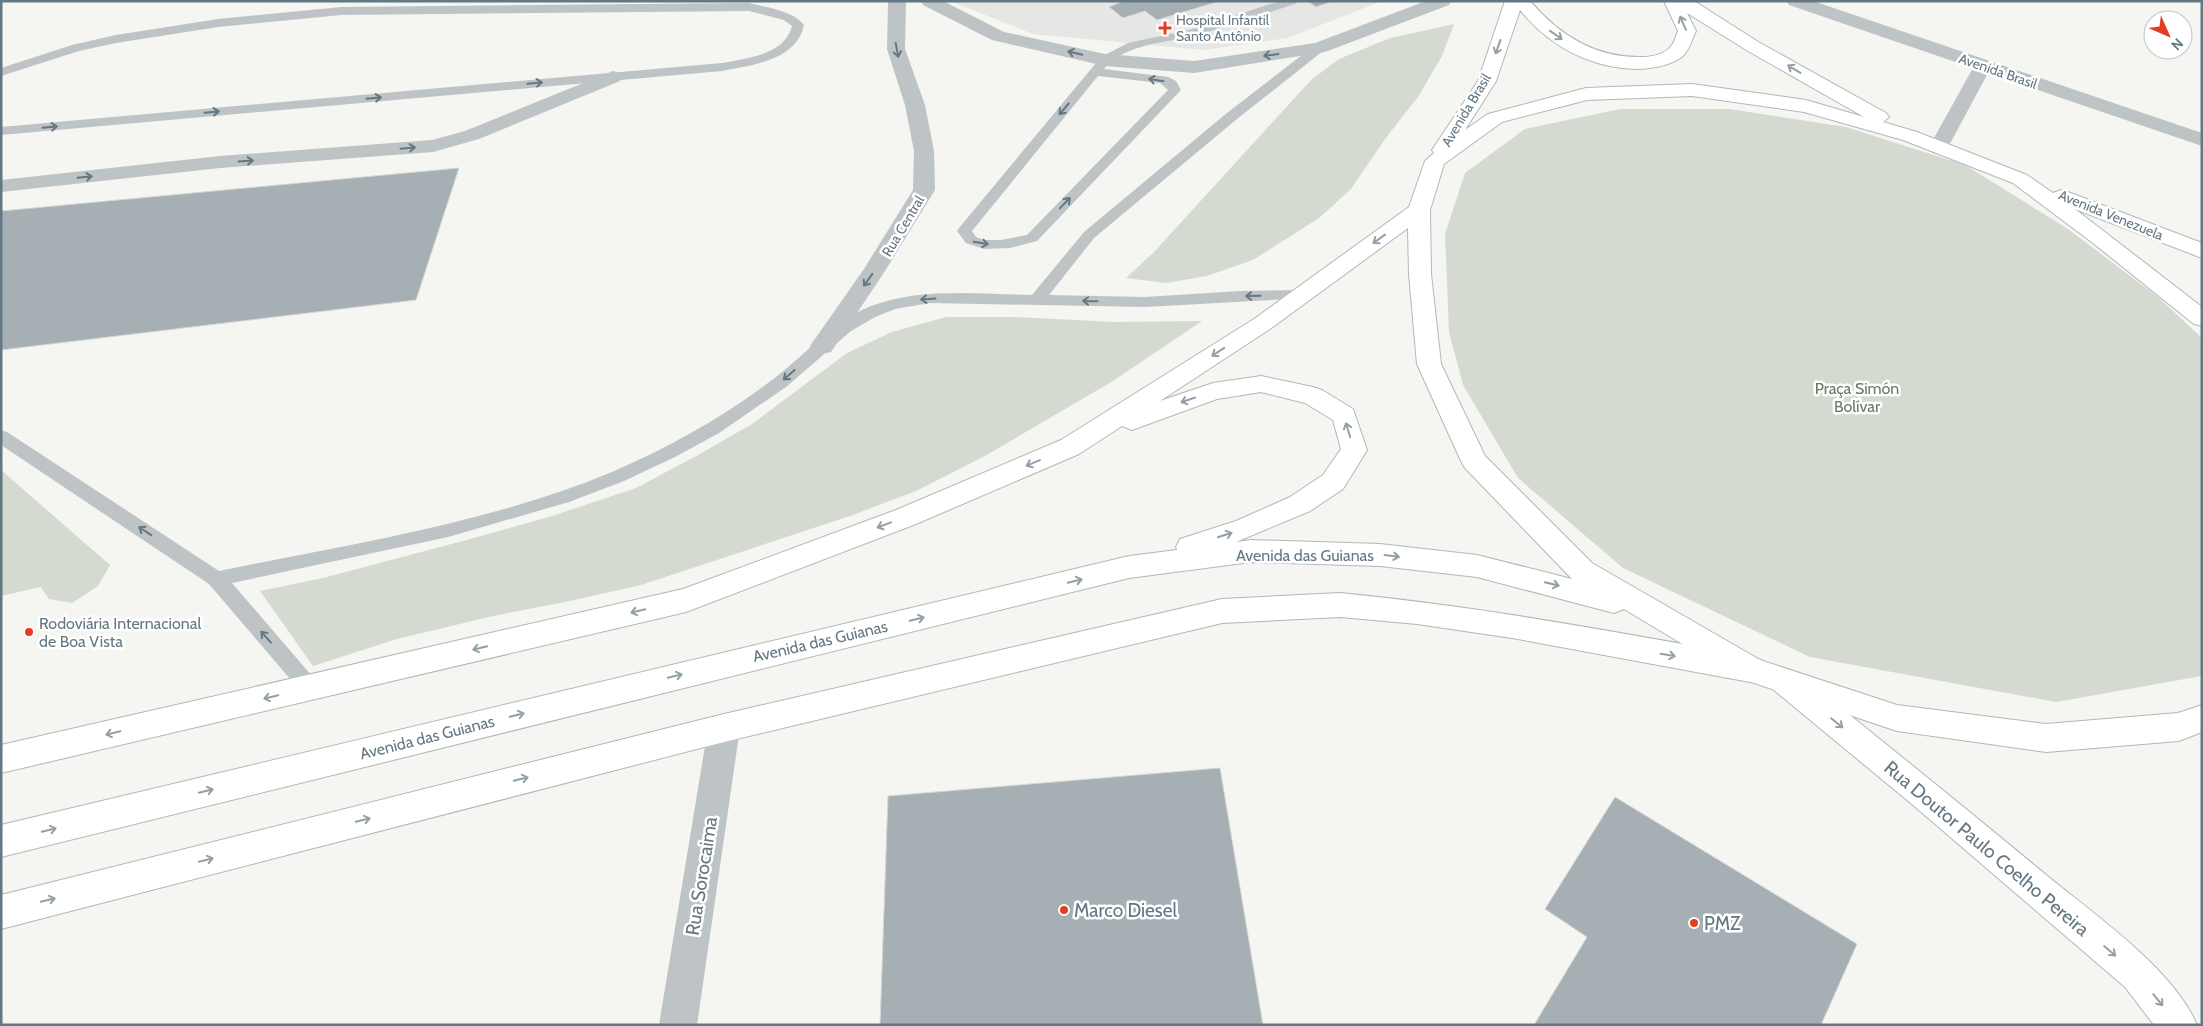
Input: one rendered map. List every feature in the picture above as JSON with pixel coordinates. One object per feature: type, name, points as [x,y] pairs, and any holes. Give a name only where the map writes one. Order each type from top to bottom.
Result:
[{"type":"main road","name":"Avenida Brasil","points":[[1514,1],[1487,81],[1435,161],[1419,210],[1420,274],[1430,364],[1474,461],[1582,571],[1647,610]]},
{"type":"main road","points":[[1521,1],[1537,22],[1578,51],[1621,64],[1659,62],[1679,49],[1687,31],[1673,1]]},
{"type":"main road","points":[[1682,1],[1804,76],[1837,92],[1910,136]]},
{"type":"main road","points":[[1435,161],[1495,118],[1586,94],[1692,90],[1806,106],[1910,136],[2020,179],[2102,238],[2202,319]]},
{"type":"main road","name":"Avenida Venezuela","points":[[2020,179],[2202,251]]},
{"type":"main road","points":[[1070,447],[1262,324],[1419,210]]},
{"type":"main road","points":[[1,759],[686,600],[906,517],[1070,447],[1213,391],[1261,384],[1313,396],[1344,415],[1354,450],[1333,482],[1300,504],[1246,528],[1129,567]]},
{"type":"main road","name":"Avenida das Guianas","points":[[1,841],[1129,567],[1251,551],[1380,554],[1476,566],[1647,610]]},
{"type":"main road","points":[[1,912],[724,728],[1222,612],[1340,606],[1417,612],[1512,626],[1750,669]]},
{"type":"main road","points":[[1647,610],[1750,669],[1897,718],[2046,738],[2179,727],[2202,718]]},
{"type":"main road","name":"Rua Doutor Paulo Coelho Pereira","points":[[1786,682],[1926,795],[2138,974],[2178,1025]]},
{"type":"street","name":"Rua Central","points":[[822,346],[874,271],[924,190],[924,151],[915,105],[896,48],[894,29],[897,1]]},
{"type":"street","points":[[929,1],[998,36],[1100,66],[1194,67],[1319,48],[1443,1]]},
{"type":"street","name":"Avenida Brasil","points":[[1795,1],[2202,140]]},
{"type":"street","points":[[1939,147],[1983,66]]},
{"type":"street","points":[[1,186],[220,162],[339,155],[433,146],[472,135],[613,76]]},
{"type":"street","name":"Rua Sorocaima","points":[[678,1025],[724,728]]},
{"type":"lane","points":[[1100,66],[1163,80],[1171,84],[1175,90],[1032,238],[1008,245],[972,241],[964,231],[1100,66],[1132,46],[1196,32],[1293,1]]},
{"type":"lane","points":[[1,72],[76,48],[116,39],[218,23],[341,11],[749,8],[788,17],[798,26],[798,35],[792,43],[770,55],[739,64],[694,70],[1,131]]},
{"type":"lane","points":[[1036,301],[1089,235],[1232,116],[1319,48]]},
{"type":"lane","points":[[216,579],[438,531],[551,502],[615,478],[672,451],[730,418],[781,382],[822,346],[867,313],[896,303],[930,298],[1145,302],[1212,297],[1301,295]]},
{"type":"lane","points":[[1,436],[216,579],[310,688]]},
{"type":"shaded area","name":"Hospital Infantil Santo Antônio","points":[[950,1],[1382,1],[1288,38],[1203,50],[1033,34]]},
{"type":"green space","points":[[1454,24],[1442,56],[1418,97],[1385,139],[1351,189],[1319,218],[1253,260],[1207,276],[1166,283],[1126,278],[1154,252],[1311,80],[1339,59],[1390,38]]},
{"type":"green space","name":"Praça Simón Bolívar","points":[[1620,109],[1729,109],[1846,127],[1965,165],[2068,229],[2158,297],[2202,338],[2202,676],[2056,702],[1810,657],[1623,568],[1518,478],[1463,385],[1449,332],[1445,234],[1465,173],[1525,129]]},
{"type":"green space","points":[[946,317],[1015,317],[1114,322],[1202,321],[1113,381],[985,456],[916,491],[853,515],[641,585],[493,616],[397,639],[313,666],[260,591],[323,578],[474,538],[552,516],[636,488],[752,424],[847,353],[892,332]]},
{"type":"green space","points":[[1,470],[110,565],[98,586],[72,603],[49,599],[41,587],[1,596]]},
{"type":"building","points":[[1123,1],[1220,1],[1157,20],[1145,11],[1123,18],[1109,7]]},
{"type":"building","points":[[1307,1],[1334,1],[1316,7]]},
{"type":"building","points":[[459,168],[416,300],[1,350],[1,211]]},
{"type":"building","name":"Marco Diesel","points":[[1220,768],[1263,1025],[880,1025],[888,796]]},
{"type":"building","name":"PMZ","points":[[1615,797],[1857,944],[1821,1025],[1534,1025],[1587,937],[1545,909]]},
{"type":"place","name":"Hospital Infantil Santo Antônio","points":[[1165,28]]},
{"type":"place","name":"Rodoviária Internacional de Boa Vista","points":[[29,632]]},
{"type":"place","name":"Marco Diesel","points":[[1064,910]]},
{"type":"place","name":"PMZ","points":[[1694,923]]}]
